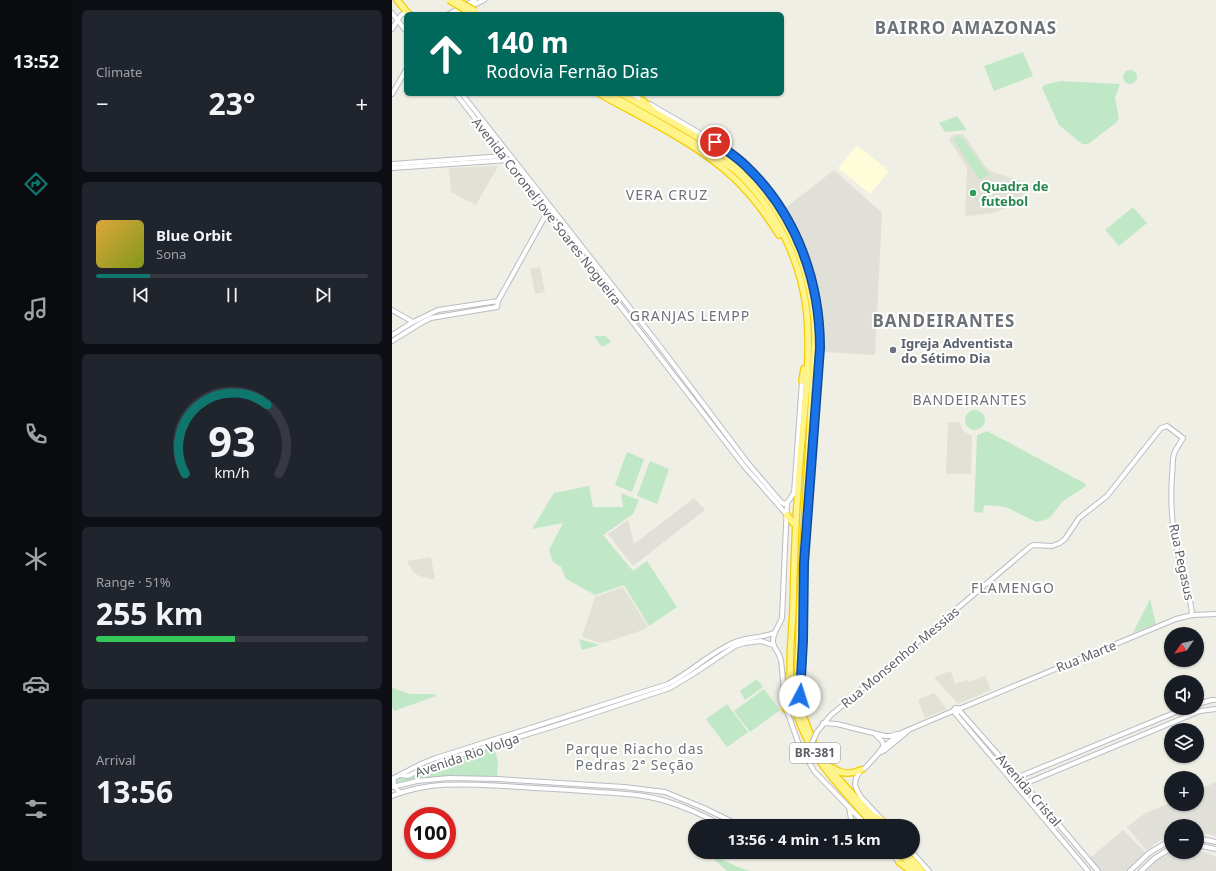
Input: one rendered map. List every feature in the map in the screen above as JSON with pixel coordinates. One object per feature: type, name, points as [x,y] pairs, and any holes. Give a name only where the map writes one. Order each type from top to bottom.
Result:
[{"type":"highway","points":[[397,0],[408,12]]},
{"type":"highway","points":[[449,0],[474,12]]},
{"type":"highway","points":[[456,0],[474,12]]},
{"type":"highway","name":"BR-381","points":[[604,96],[688,144],[733,177],[752,197],[770,220],[793,255]]},
{"type":"highway","name":"BR-381","points":[[613,96],[679,133],[715,156],[736,172],[771,212],[793,255],[805,297],[808,326],[807,368],[797,502],[791,663],[792,692],[797,714],[806,737],[817,758],[834,780],[869,819]]},
{"type":"highway","name":"BR-381","points":[[625,96],[719,152],[739,167],[758,186],[778,213],[794,241],[807,278],[813,312],[815,338],[800,602],[798,672],[800,696],[803,715],[816,746],[837,777],[878,819]]},
{"type":"highway","points":[[642,100],[663,118]]},
{"type":"highway","name":"BR-381","points":[[625,103],[641,117]]},
{"type":"highway","name":"BR-381","points":[[802,381],[807,353]]},
{"type":"highway","name":"BR-381","points":[[794,492],[792,544],[794,576]]},
{"type":"highway","points":[[787,515],[793,523]]},
{"type":"highway","points":[[786,709],[791,663]]},
{"type":"highway","points":[[800,696],[801,676]]},
{"type":"highway","points":[[816,746],[831,766],[837,771],[845,774],[861,770]]},
{"type":"highway","points":[[905,859],[916,871]]},
{"type":"highway","points":[[911,859],[922,871]]},
{"type":"highway","points":[[899,862],[911,871]]},
{"type":"street","points":[[453,12],[475,0]]},
{"type":"street","points":[[460,12],[484,0]]},
{"type":"street","points":[[392,13],[404,29]]},
{"type":"street","points":[[392,28],[401,15],[404,14]]},
{"type":"street","points":[[392,94],[404,73]]},
{"type":"street","name":"Avenida Coronel Jove Soares Nogueira","points":[[458,96],[787,515]]},
{"type":"street","name":"Avenida Coronel Jove Soares Nogueira","points":[[464,96],[656,341],[736,451]]},
{"type":"street","points":[[635,96],[715,142],[747,167],[771,194],[781,208],[795,234],[809,268],[817,304],[820,341],[804,563],[801,676]]},
{"type":"street","points":[[392,164],[504,156],[506,153],[509,153]]},
{"type":"street","points":[[392,168],[507,160],[512,157]]},
{"type":"street","points":[[528,186],[532,182]]},
{"type":"street","points":[[392,342],[431,318],[497,307],[498,301],[550,206]]},
{"type":"street","points":[[392,335],[412,322],[438,310],[498,301]]},
{"type":"street","points":[[392,310],[412,322]]},
{"type":"street","name":"BR-381","points":[[794,492],[802,381]]},
{"type":"street","name":"Rua Monsenhor Messias","points":[[809,763],[808,752],[823,723],[1031,546],[1052,546],[1063,541],[1079,518],[1107,496],[1161,428],[1167,426],[1183,438]]},
{"type":"street","name":"Rua Pegasus","points":[[1183,438],[1174,456],[1171,501],[1176,544],[1191,601],[1192,616]]},
{"type":"street","points":[[787,515],[787,502],[794,492]]},
{"type":"street","name":"Avenida Coronel Jove Soares Nogueira","points":[[771,495],[784,504],[787,502]]},
{"type":"street","name":"BR-381","points":[[787,515],[782,618],[780,624],[774,632],[773,645],[781,660],[786,709],[798,742],[809,763],[817,774],[860,819]]},
{"type":"street","name":"Rua Marte","points":[[861,770],[865,768],[901,732],[957,711],[1176,619],[1216,614]]},
{"type":"street","name":"Avenida Rio Volga","points":[[399,775],[436,758],[668,684],[734,643],[743,639],[768,635],[774,632]]},
{"type":"street","name":"Avenida Rio Volga","points":[[399,775],[408,776],[438,762],[670,688],[735,646],[761,641],[773,645]]},
{"type":"street","points":[[1204,702],[1216,700]]},
{"type":"street","points":[[1017,787],[1200,712],[1216,709]]},
{"type":"street","name":"Avenida Cristal","points":[[957,711],[1018,777],[1098,871]]},
{"type":"street","name":"Avenida Cristal","points":[[957,711],[1011,780],[1088,871]]},
{"type":"street","points":[[1011,780],[1169,715]]},
{"type":"street","points":[[823,723],[837,724],[888,736],[901,732]]},
{"type":"street","name":"Rua Marte","points":[[884,748],[909,730]]},
{"type":"street","points":[[873,732],[880,738],[884,748]]},
{"type":"street","name":"BR-381","points":[[861,770],[856,778],[855,785],[861,797],[879,819]]},
{"type":"street","points":[[399,775],[393,779],[393,787],[400,793]]},
{"type":"street","points":[[393,787],[417,780],[449,778],[624,787],[665,792],[727,819]]},
{"type":"street","points":[[392,796],[427,786],[463,784],[562,789],[623,794],[662,800],[710,819]]},
{"type":"street","points":[[623,794],[622,789],[624,787]]},
{"type":"street","points":[[849,807],[851,819]]},
{"type":"street","points":[[700,814],[704,808]]},
{"type":"street","points":[[1204,839],[1216,842]]},
{"type":"street","points":[[1133,870],[1149,853],[1164,844]]},
{"type":"street","points":[[1204,847],[1216,849]]},
{"type":"street","points":[[1141,871],[1154,858],[1164,852]]},
{"type":"street","points":[[1082,864],[1088,858]]},
{"type":"street","points":[[896,859],[908,871]]},
{"type":"street","points":[[918,859],[929,871]]},
{"type":"shaded area","points":[[962,134],[968,140],[985,166],[991,171],[1032,185],[1032,188],[1011,205],[994,213],[965,215],[967,168],[949,139],[953,135]]},
{"type":"shaded area","points":[[857,145],[889,171],[870,194],[838,168]]},
{"type":"shaded area","points":[[498,166],[476,205],[451,192],[449,168]]},
{"type":"shaded area","points":[[834,170],[882,213],[875,355],[824,352],[822,301],[813,265],[784,209]]},
{"type":"shaded area","points":[[540,267],[545,292],[535,294],[530,269]]},
{"type":"shaded area","points":[[948,422],[959,422],[963,431],[972,436],[971,474],[946,474]]},
{"type":"shaded area","points":[[694,498],[705,510],[633,566],[608,534],[628,520],[634,544]]},
{"type":"shaded area","points":[[431,557],[435,579],[419,576],[413,572],[407,561]]},
{"type":"shaded area","points":[[623,587],[648,627],[603,643],[596,642],[582,636],[595,597]]},
{"type":"shaded area","points":[[951,671],[955,684],[967,680],[969,682],[985,676],[991,690],[958,704],[934,677]]},
{"type":"shaded area","points":[[934,693],[947,709],[925,718],[918,700]]},
{"type":"shaded area","points":[[1216,782],[1216,836],[1204,833],[1204,819],[1164,819],[1164,839],[1154,844],[1147,851],[1127,827],[1144,814],[1164,805],[1164,811],[1204,811],[1204,787]]},
{"type":"shaded area","points":[[1123,830],[1146,853],[1129,871],[1100,871],[1090,858]]},
{"type":"shaded area","points":[[1205,852],[1216,857],[1216,871],[1143,871],[1157,858],[1164,855],[1164,859],[1204,859]]},
{"type":"green space","points":[[1023,52],[1033,76],[994,91],[984,66]]},
{"type":"green space","points":[[1130,70],[1135,72],[1137,77],[1135,82],[1130,84],[1125,82],[1123,77],[1125,72]]},
{"type":"green space","points":[[1060,81],[1120,84],[1115,98],[1119,118],[1117,122],[1088,144],[1082,144],[1059,125],[1042,88],[1044,85]]},
{"type":"green space","points":[[957,116],[967,130],[945,132],[939,123]]},
{"type":"green space","points":[[955,137],[960,137],[965,141],[989,175],[980,180],[955,142]]},
{"type":"green space","points":[[1133,207],[1147,223],[1119,246],[1105,230]]},
{"type":"green space","points":[[594,336],[606,336],[611,342],[602,347]]},
{"type":"green space","points":[[975,410],[982,413],[985,420],[982,427],[975,430],[968,427],[965,420],[968,413]]},
{"type":"green space","points":[[987,431],[1086,484],[1086,486],[1062,502],[1048,519],[1036,522],[1006,507],[984,505],[983,513],[974,512],[977,435]]},
{"type":"green space","points":[[627,452],[644,459],[632,492],[615,485]]},
{"type":"green space","points":[[650,461],[669,469],[657,504],[637,496]]},
{"type":"green space","points":[[589,486],[593,507],[623,507],[621,493],[639,500],[633,514],[603,535],[633,571],[647,561],[677,607],[649,626],[624,585],[595,595],[566,579],[561,567],[553,562],[549,550],[563,523],[532,529],[554,493]]},
{"type":"green space","points":[[1150,599],[1156,624],[1133,633]]},
{"type":"green space","points":[[579,639],[600,645],[582,650]]},
{"type":"green space","points":[[757,679],[763,687],[745,700],[740,691]]},
{"type":"green space","points":[[392,688],[411,694],[435,694],[436,696],[394,711],[392,707]]},
{"type":"green space","points":[[764,689],[780,710],[750,732],[734,711]]},
{"type":"green space","points":[[727,704],[748,732],[727,747],[706,719]]},
{"type":"green space","points":[[494,747],[498,762],[497,778],[420,778],[392,786],[392,782],[400,777],[409,777],[426,768]]},
{"type":"green space","points":[[713,859],[721,859],[750,871],[727,871]]},
{"type":"place","name":"Quadra de futebol","points":[[973,193]]},
{"type":"place","name":"Igreja Adventista do Sétimo Dia","points":[[893,350]]},
{"type":"district","name":"BAIRRO AMAZONAS","points":[[966,28]]},
{"type":"district","name":"VERA CRUZ","points":[[667,195]]},
{"type":"district","name":"GRANJAS LEMPP","points":[[690,316]]},
{"type":"district","name":"BANDEIRANTES","points":[[944,321]]},
{"type":"district","name":"BANDEIRANTES","points":[[970,400]]},
{"type":"district","name":"FLAMENGO","points":[[1013,588]]},
{"type":"district","name":"Parque Riacho das Pedras 2ª Seção","points":[[635,758]]},
{"type":"route","points":[[715,142],[747,167],[771,194],[781,208],[795,234],[809,268],[819,317],[820,348],[804,563],[803,640],[800,696]]}]
